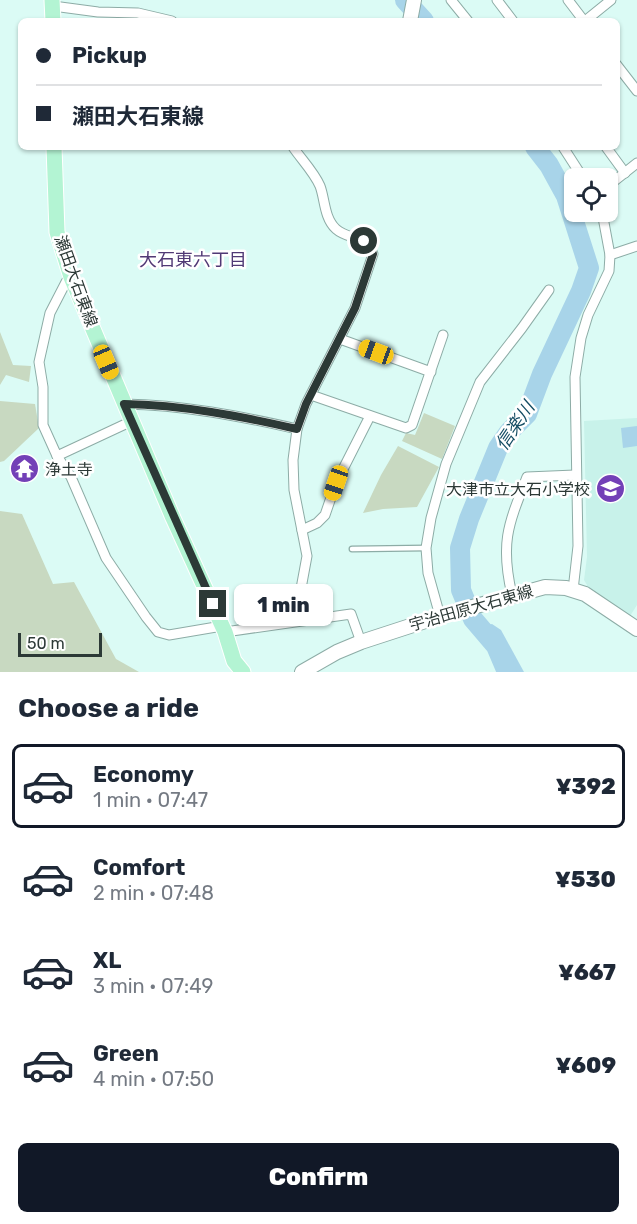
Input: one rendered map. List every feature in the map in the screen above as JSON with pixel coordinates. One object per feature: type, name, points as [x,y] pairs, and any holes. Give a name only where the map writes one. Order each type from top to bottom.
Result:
[{"type":"main road","points":[[411,18],[414,0]]},
{"type":"main road","name":"瀬田大石東線","points":[[54,150],[57,232],[71,277],[124,404],[224,629],[234,660],[243,672]]},
{"type":"main road","name":"宇治田原大石東線","points":[[302,672],[337,652],[361,642],[507,596],[545,587],[573,590],[585,594],[635,623]]},
{"type":"street","points":[[451,0],[466,18]]},
{"type":"street","points":[[497,0],[511,18]]},
{"type":"street","points":[[568,0],[582,18]]},
{"type":"street","points":[[588,18],[611,0]]},
{"type":"street","points":[[52,9],[138,13],[159,18]]},
{"type":"street","points":[[620,69],[637,91]]},
{"type":"street","points":[[295,150],[320,186],[329,218],[336,230],[364,241],[370,246],[373,254],[355,308],[311,395],[297,429],[292,460],[294,490],[307,556],[295,621]]},
{"type":"street","points":[[565,150],[577,168]]},
{"type":"street","points":[[608,150],[625,173]]},
{"type":"street","points":[[618,178],[637,163]]},
{"type":"street","points":[[573,590],[578,546],[574,398],[577,359],[588,315],[609,271],[610,255],[604,222]]},
{"type":"street","points":[[610,255],[637,246]]},
{"type":"street","points":[[71,277],[50,313],[39,362],[44,387],[43,425],[57,456],[71,477],[106,558],[146,617],[158,632],[169,635],[351,614],[361,642]]},
{"type":"street","points":[[444,615],[428,573],[426,548],[431,518],[446,464],[480,382],[549,290]]},
{"type":"street","points":[[311,395],[406,428],[412,425],[443,335]]},
{"type":"street","points":[[340,339],[431,372]]},
{"type":"street","points":[[124,404],[151,404],[220,412],[297,429]]},
{"type":"street","points":[[302,530],[317,523],[325,515],[336,483],[370,416]]},
{"type":"street","points":[[57,456],[132,421]]},
{"type":"street","points":[[507,596],[505,549],[507,532],[527,477],[575,475]]},
{"type":"lane","points":[[352,549],[426,548]]},
{"type":"shaded area","points":[[0,332],[13,365],[31,366],[29,382],[6,375],[0,385]]},
{"type":"shaded area","points":[[0,401],[35,404],[39,428],[4,461],[0,462]]},
{"type":"shaded area","points":[[424,413],[455,426],[442,459],[402,441],[406,433],[415,435]]},
{"type":"shaded area","name":"大津市立大石小学校","points":[[637,418],[637,605],[630,616],[586,589],[587,585],[584,580],[587,557],[584,421]]},
{"type":"shaded area","points":[[398,446],[439,467],[417,507],[363,513],[381,475]]},
{"type":"shaded area","points":[[0,511],[22,514],[53,584],[74,582],[116,659],[139,672],[0,672]]},
{"type":"water","points":[[637,426],[637,446],[623,448],[621,428]]},
{"type":"water","points":[[492,624],[501,630],[524,672],[502,672],[481,627]]},
{"type":"waterway","name":"信楽川","points":[[405,0],[421,18]]},
{"type":"waterway","name":"信楽川","points":[[507,672],[496,646],[473,619],[461,590],[460,548],[469,519],[498,448],[509,432],[527,414],[542,374],[581,291],[589,268],[566,196],[549,165],[537,150]]},
{"type":"place","name":"浄土寺","points":[[24,469]]},
{"type":"place","name":"大津市立大石小学校","points":[[611,489]]},
{"type":"district","name":"大石東六丁目","points":[[193,260]]},
{"type":"route","points":[[213,604],[124,404],[151,404],[220,412],[297,429],[306,404],[355,308],[373,254],[370,246],[364,241]]}]
